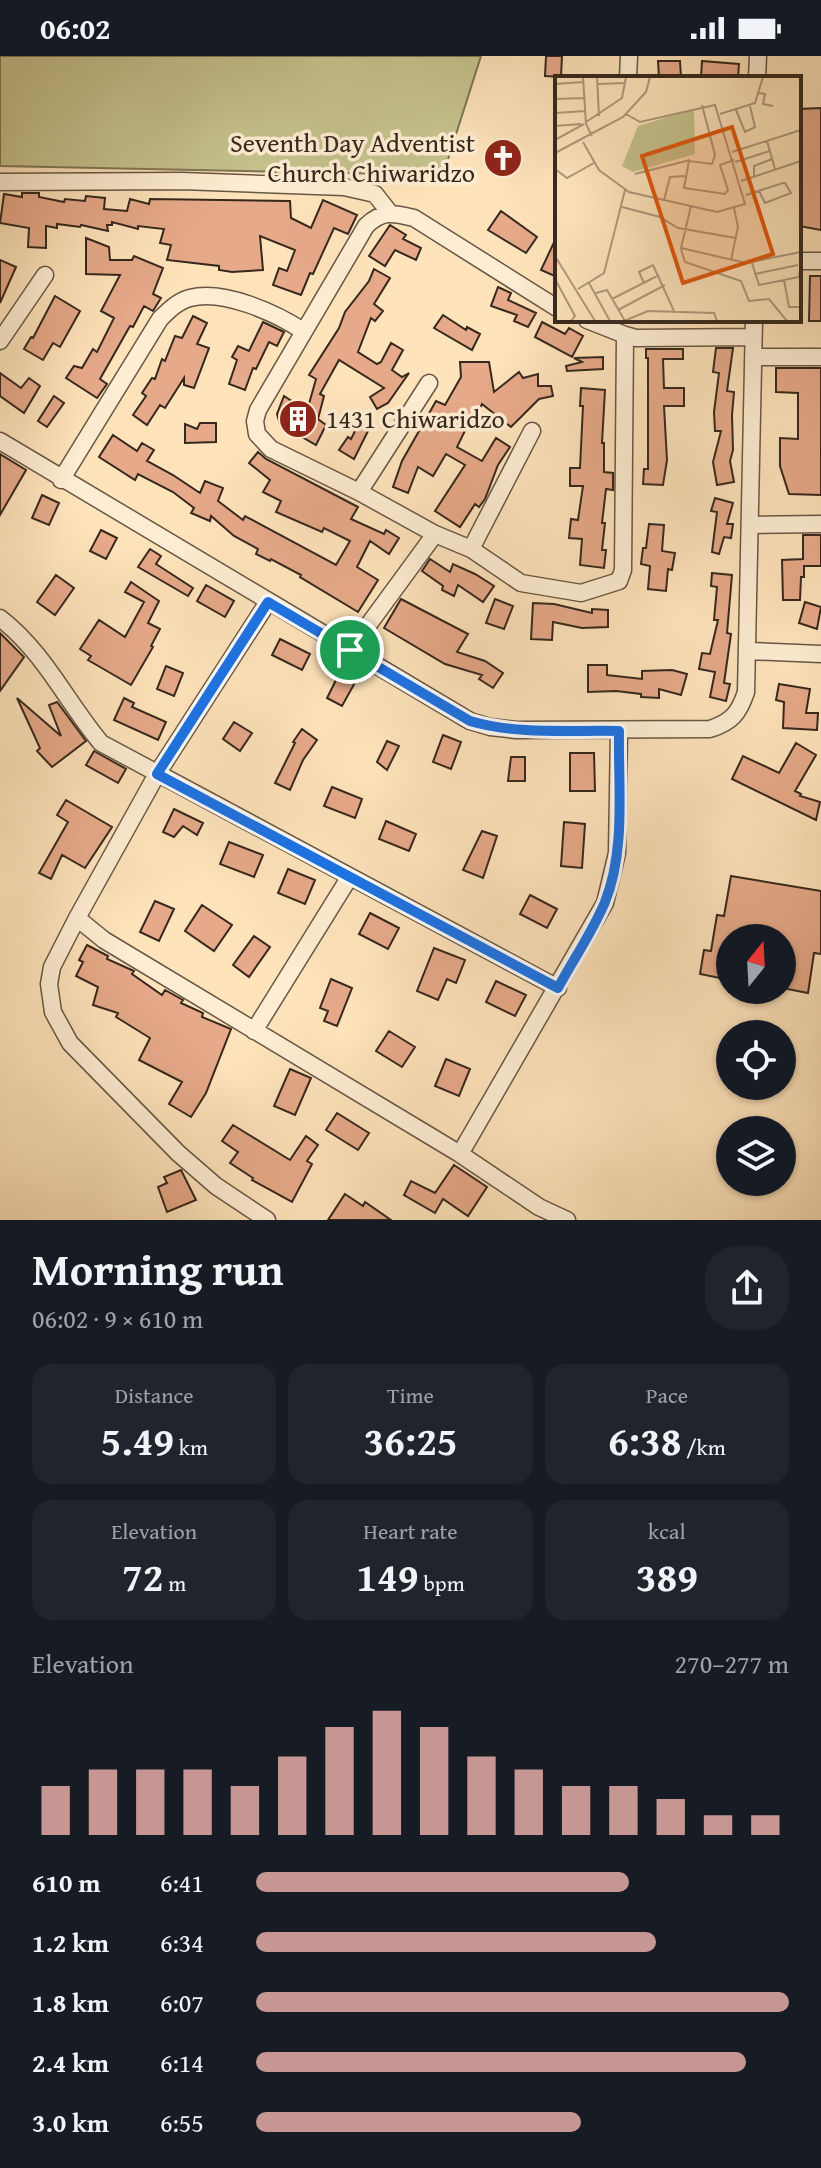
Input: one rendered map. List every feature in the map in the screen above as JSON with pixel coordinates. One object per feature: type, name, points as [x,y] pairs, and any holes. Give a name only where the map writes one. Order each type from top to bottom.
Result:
[{"type":"street","points":[[628,76],[629,56]]},
{"type":"street","points":[[757,76],[758,56]]},
{"type":"street","points":[[0,182],[182,181],[344,187],[375,194],[389,212]]},
{"type":"street","points":[[555,307],[414,218],[389,212],[376,217],[366,226],[258,410],[255,421],[257,434],[271,449],[435,534],[471,549],[521,583],[581,593],[619,581],[623,570],[625,335]]},
{"type":"street","points":[[0,341],[45,275]]},
{"type":"street","points":[[61,480],[160,319],[175,304],[192,297],[243,303],[266,311],[303,331]]},
{"type":"street","points":[[0,441],[449,710],[490,727],[619,731],[710,729],[736,716],[746,692],[754,328],[636,338],[592,322]]},
{"type":"street","points":[[753,357],[821,357]]},
{"type":"street","points":[[359,492],[429,383]]},
{"type":"street","points":[[471,549],[532,431]]},
{"type":"street","points":[[751,525],[821,524]]},
{"type":"street","points":[[350,650],[435,534]]},
{"type":"street","points":[[267,1220],[216,1186],[178,1153],[70,1043],[53,1012],[49,984],[52,967],[77,918],[157,774],[268,602]]},
{"type":"street","points":[[0,618],[39,654],[101,743],[558,988]]},
{"type":"street","points":[[749,651],[821,654]]},
{"type":"street","points":[[460,1154],[605,903],[617,853],[619,731]]},
{"type":"street","points":[[254,1031],[349,878]]},
{"type":"street","points":[[77,918],[104,940],[460,1154],[539,1207],[567,1220]]},
{"type":"shaded area","points":[[0,56],[481,56],[443,175],[0,166]]},
{"type":"building","points":[[546,56],[562,56],[561,76],[545,76]]},
{"type":"building","points":[[658,61],[680,61],[681,76],[659,76]]},
{"type":"building","points":[[702,61],[739,64],[738,76],[701,76]]},
{"type":"building","points":[[821,108],[821,230],[801,226],[801,109]]},
{"type":"building","points":[[22,193],[39,193],[39,197],[64,202],[65,199],[85,201],[86,196],[105,198],[104,209],[127,211],[130,199],[149,204],[150,199],[290,201],[291,218],[311,228],[323,200],[357,215],[348,234],[334,228],[301,295],[273,285],[279,268],[287,271],[295,250],[260,236],[263,270],[232,272],[219,270],[219,266],[167,260],[171,245],[160,243],[164,229],[138,226],[138,229],[112,222],[112,225],[107,225],[108,231],[81,225],[46,226],[46,248],[28,247],[29,228],[0,223],[4,194],[22,197]]},
{"type":"building","points":[[501,211],[537,237],[526,253],[488,230]]},
{"type":"building","points":[[390,225],[406,235],[403,239],[421,248],[416,260],[395,250],[385,266],[369,256]]},
{"type":"building","points":[[86,238],[109,247],[110,260],[132,260],[134,256],[163,268],[153,294],[161,298],[153,311],[144,306],[133,327],[130,326],[100,379],[107,384],[97,398],[66,378],[74,366],[82,368],[93,349],[97,352],[114,318],[101,311],[120,275],[86,274]]},
{"type":"building","points":[[555,240],[555,276],[541,270]]},
{"type":"building","points":[[0,260],[16,267],[0,303]]},
{"type":"building","points":[[374,269],[390,278],[374,304],[383,311],[375,321],[371,318],[358,352],[377,364],[391,343],[403,350],[392,370],[402,377],[409,373],[388,403],[377,409],[370,397],[384,388],[339,360],[320,394],[324,396],[318,419],[326,425],[316,445],[280,424],[277,414],[284,396],[307,411],[316,379],[309,375]]},
{"type":"building","points":[[810,276],[821,276],[821,321],[809,321]]},
{"type":"building","points":[[498,287],[511,293],[508,300],[536,313],[528,327],[514,321],[517,315],[491,306]]},
{"type":"building","points":[[55,296],[80,311],[60,347],[53,343],[43,360],[24,349]]},
{"type":"building","points":[[443,315],[466,330],[467,327],[480,334],[472,350],[434,328]]},
{"type":"building","points":[[193,316],[207,323],[197,344],[209,348],[194,388],[184,385],[184,378],[165,408],[160,405],[147,425],[133,415],[146,396],[142,393],[152,378],[155,379],[175,336],[182,338]]},
{"type":"building","points":[[263,322],[284,332],[277,346],[269,342],[256,369],[253,368],[245,390],[229,384],[237,360],[232,357],[238,346],[249,351]]},
{"type":"building","points":[[542,322],[565,334],[569,328],[583,336],[572,357],[535,337]]},
{"type":"building","points":[[716,348],[733,348],[727,391],[734,392],[730,461],[734,482],[717,485],[713,462],[721,431],[715,431],[719,373],[713,372]]},
{"type":"building","points":[[646,349],[683,349],[683,359],[663,359],[664,388],[684,388],[684,406],[664,406],[667,460],[663,485],[643,484],[644,469],[648,469]]},
{"type":"building","points":[[603,357],[603,369],[567,371],[566,366],[582,362],[574,358]]},
{"type":"building","points":[[460,362],[489,362],[494,392],[519,372],[523,378],[538,374],[538,386],[551,386],[553,396],[539,399],[511,427],[482,404],[478,412],[475,410],[457,447],[482,461],[496,438],[510,447],[498,465],[485,499],[479,507],[475,504],[460,527],[435,511],[465,465],[446,454],[433,476],[418,467],[408,493],[393,487],[402,461],[436,401],[445,405],[461,377]]},
{"type":"building","points":[[776,368],[821,368],[821,495],[789,494],[780,466],[780,438],[798,439],[798,393],[776,392]]},
{"type":"building","points":[[0,373],[21,388],[29,378],[40,386],[24,413],[0,396]]},
{"type":"building","points":[[581,388],[605,390],[604,472],[613,473],[613,490],[606,489],[602,523],[605,523],[604,568],[580,565],[582,539],[569,538],[571,519],[578,520],[583,486],[570,486],[570,468],[580,468]]},
{"type":"building","points":[[54,396],[64,403],[47,427],[38,421]]},
{"type":"building","points":[[200,423],[216,423],[216,442],[185,443],[185,424],[197,429]]},
{"type":"building","points":[[358,425],[369,429],[354,459],[339,450],[348,437],[351,439]]},
{"type":"building","points":[[113,435],[137,451],[142,443],[154,450],[147,461],[200,493],[205,481],[223,488],[218,501],[243,520],[245,516],[336,565],[350,541],[324,528],[322,532],[276,512],[281,501],[263,492],[270,480],[249,463],[258,452],[358,507],[351,519],[384,534],[386,530],[399,538],[389,554],[370,541],[357,567],[378,580],[358,612],[301,575],[256,554],[258,549],[234,536],[211,516],[210,521],[191,513],[194,508],[173,492],[138,474],[135,480],[99,457]]},
{"type":"building","points":[[0,454],[26,470],[0,515]]},
{"type":"building","points":[[42,495],[59,503],[49,525],[32,518]]},
{"type":"building","points":[[715,498],[733,503],[727,524],[733,524],[731,538],[724,537],[719,554],[712,552],[717,512],[711,511]]},
{"type":"building","points":[[649,524],[664,525],[662,551],[675,553],[672,570],[668,569],[666,591],[648,589],[650,566],[641,564]]},
{"type":"building","points":[[101,530],[117,538],[106,559],[90,551]]},
{"type":"building","points":[[803,535],[821,535],[821,566],[804,566],[800,600],[783,600],[782,560],[803,559]]},
{"type":"building","points":[[150,549],[161,556],[156,564],[193,588],[188,596],[138,567]]},
{"type":"building","points":[[430,559],[450,572],[453,564],[494,586],[483,602],[458,585],[454,596],[442,590],[443,586],[422,571]]},
{"type":"building","points":[[712,573],[732,575],[727,633],[731,634],[724,683],[730,684],[726,701],[710,697],[715,672],[699,669],[702,653],[710,654],[718,620],[714,620],[717,587],[711,586]]},
{"type":"building","points":[[56,575],[74,588],[55,615],[37,602]]},
{"type":"building","points":[[131,582],[159,601],[148,623],[160,629],[131,685],[88,660],[91,656],[80,649],[99,620],[125,637],[144,602],[125,592]]},
{"type":"building","points":[[206,585],[234,601],[225,617],[197,601]]},
{"type":"building","points":[[401,599],[468,634],[457,652],[485,661],[503,673],[493,688],[479,679],[482,675],[445,664],[384,628]]},
{"type":"building","points":[[495,599],[513,606],[504,629],[486,623]]},
{"type":"building","points":[[805,602],[821,607],[817,629],[799,623]]},
{"type":"building","points":[[533,603],[554,604],[592,613],[592,609],[608,610],[608,627],[582,628],[553,622],[552,640],[531,639]]},
{"type":"building","points":[[0,633],[24,657],[0,691]]},
{"type":"building","points":[[280,639],[310,654],[302,670],[272,655]]},
{"type":"building","points":[[588,665],[607,665],[607,675],[642,679],[642,671],[672,670],[687,674],[681,695],[659,689],[659,698],[641,697],[641,694],[616,691],[588,692]]},
{"type":"building","points":[[166,666],[183,673],[174,696],[157,689]]},
{"type":"building","points":[[341,670],[357,679],[342,706],[327,698]]},
{"type":"building","points":[[779,684],[810,689],[806,713],[818,713],[817,730],[783,728],[784,702],[776,700]]},
{"type":"building","points":[[17,698],[61,736],[49,705],[57,702],[86,741],[52,767],[37,751],[40,748]]},
{"type":"building","points":[[124,698],[134,703],[132,707],[166,722],[158,740],[114,720]]},
{"type":"building","points":[[234,722],[252,733],[240,751],[223,739]]},
{"type":"building","points":[[302,729],[317,740],[303,760],[290,790],[275,783]]},
{"type":"building","points":[[443,735],[461,742],[451,769],[433,762]]},
{"type":"building","points":[[387,741],[399,746],[387,770],[377,762]]},
{"type":"building","points":[[796,743],[816,755],[795,791],[800,796],[820,802],[816,820],[732,779],[743,756],[779,773]]},
{"type":"building","points":[[94,751],[126,769],[118,783],[86,765]]},
{"type":"building","points":[[570,753],[594,753],[595,791],[570,791]]},
{"type":"building","points":[[511,757],[525,757],[525,781],[508,781]]},
{"type":"building","points":[[332,787],[362,799],[355,818],[324,806]]},
{"type":"building","points":[[66,800],[112,827],[85,868],[62,855],[51,879],[39,873],[68,822],[57,815]]},
{"type":"building","points":[[174,809],[203,823],[197,835],[183,826],[174,837],[163,832]]},
{"type":"building","points":[[386,821],[416,834],[409,851],[379,839]]},
{"type":"building","points":[[564,822],[585,824],[582,868],[561,866]]},
{"type":"building","points":[[482,831],[497,836],[483,878],[463,870]]},
{"type":"building","points":[[229,842],[263,855],[254,877],[220,864]]},
{"type":"building","points":[[288,869],[315,880],[305,904],[278,893]]},
{"type":"building","points":[[731,876],[821,891],[821,954],[814,953],[808,993],[796,991],[796,924],[716,924],[716,977],[700,974],[704,950],[711,951],[717,915],[724,916]]},
{"type":"building","points":[[530,895],[557,909],[547,928],[520,914]]},
{"type":"building","points":[[155,901],[174,909],[159,941],[140,932]]},
{"type":"building","points":[[202,905],[232,925],[214,951],[185,931]]},
{"type":"building","points":[[370,913],[399,928],[388,949],[359,934]]},
{"type":"building","points":[[254,936],[270,947],[249,977],[233,965]]},
{"type":"building","points":[[87,945],[108,956],[107,959],[134,971],[132,974],[162,995],[165,990],[183,1000],[181,1003],[203,1013],[202,1017],[231,1029],[206,1093],[191,1117],[169,1104],[182,1082],[139,1060],[150,1038],[116,1017],[118,1013],[93,1005],[98,987],[76,976],[83,962],[79,960]]},
{"type":"building","points":[[434,948],[465,960],[456,983],[447,979],[438,1000],[417,991]]},
{"type":"building","points":[[331,979],[352,988],[337,1026],[324,1021],[328,1011],[320,1008]]},
{"type":"building","points":[[496,981],[526,995],[515,1016],[486,1002]]},
{"type":"building","points":[[389,1031],[415,1047],[402,1067],[376,1051]]},
{"type":"building","points":[[446,1059],[470,1069],[459,1096],[435,1086]]},
{"type":"building","points":[[290,1069],[311,1078],[295,1115],[274,1106]]},
{"type":"building","points":[[337,1113],[369,1133],[358,1150],[326,1130]]},
{"type":"building","points":[[233,1125],[290,1160],[306,1136],[318,1145],[307,1161],[312,1164],[292,1202],[252,1180],[230,1163],[238,1152],[222,1141]]},
{"type":"building","points":[[454,1165],[487,1187],[468,1216],[443,1199],[435,1213],[404,1195],[411,1181],[435,1193]]},
{"type":"building","points":[[181,1170],[196,1200],[167,1212],[158,1187],[167,1183],[164,1177]]},
{"type":"building","points":[[345,1194],[363,1206],[365,1202],[391,1220],[328,1220]]},
{"type":"place","name":"Seventh Day Adventist Church Chiwaridzo","points":[[503,158]]},
{"type":"place","name":"1431 Chiwaridzo","points":[[298,419]]},
{"type":"route","points":[[268,602],[350,650],[470,721],[516,730],[619,731],[617,853],[613,877],[605,903],[558,988],[157,774],[268,602]]}]
